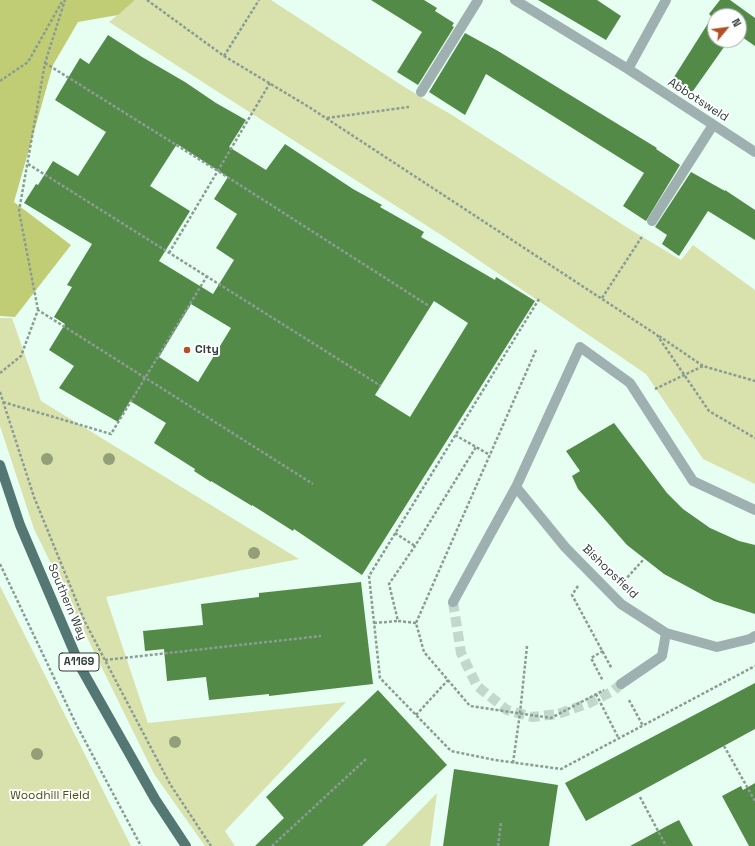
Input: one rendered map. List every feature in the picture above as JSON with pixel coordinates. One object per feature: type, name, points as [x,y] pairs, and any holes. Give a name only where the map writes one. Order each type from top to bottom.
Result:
[{"type":"main road","name":"Southern Way","points":[[0,465],[20,524],[81,668],[155,799],[186,846]]},
{"type":"street","points":[[421,92],[478,0]]},
{"type":"street","name":"Abbotsweld","points":[[515,0],[628,69],[755,152]]},
{"type":"street","points":[[628,69],[666,0]]},
{"type":"street","points":[[652,221],[713,125]]},
{"type":"street","points":[[453,602],[516,487],[580,347],[630,383],[693,480],[755,510]]},
{"type":"street","name":"Bishopsfield","points":[[516,487],[565,547],[621,604],[666,633],[717,647],[750,639],[755,636]]},
{"type":"street","points":[[621,684],[662,656],[666,633]]},
{"type":"path","points":[[0,374],[21,356],[38,310],[19,211],[45,63],[64,0]]},
{"type":"path","points":[[0,81],[28,62],[64,0]]},
{"type":"path","points":[[147,0],[224,56],[326,118],[602,298],[703,366],[755,381]]},
{"type":"path","points":[[224,56],[259,0]]},
{"type":"path","points":[[45,63],[218,171],[429,306]]},
{"type":"path","points":[[170,253],[270,83]]},
{"type":"path","points":[[326,118],[409,107],[421,92]]},
{"type":"path","points":[[28,164],[381,386]]},
{"type":"path","points":[[602,298],[652,221]]},
{"type":"path","points":[[3,402],[111,434],[146,379],[206,276]]},
{"type":"path","points":[[539,299],[368,576],[380,678],[451,751],[513,763],[561,769],[755,666]]},
{"type":"path","points":[[38,310],[313,484]]},
{"type":"path","points":[[657,335],[709,411],[755,438]]},
{"type":"path","points":[[639,397],[703,366]]},
{"type":"path","points":[[0,392],[34,497],[85,622],[170,784],[211,846]]},
{"type":"path","points":[[456,435],[490,455]]},
{"type":"path","points":[[398,621],[389,584],[415,546],[476,448]]},
{"type":"path","points":[[395,533],[415,546]]},
{"type":"path","points":[[612,595],[644,558]]},
{"type":"path","points":[[0,564],[76,724],[141,846]]},
{"type":"path","points":[[587,570],[572,595],[614,672]]},
{"type":"path","points":[[374,623],[398,621],[416,623]]},
{"type":"path","points":[[105,660],[321,636]]},
{"type":"path","points":[[513,763],[527,646]]},
{"type":"path","points":[[603,651],[591,658],[604,682]]},
{"type":"path","points":[[416,715],[448,680]]},
{"type":"path","points":[[596,694],[619,739]]},
{"type":"path","points":[[628,699],[643,726]]},
{"type":"path","points":[[724,746],[755,801]]},
{"type":"path","points":[[272,846],[366,759]]},
{"type":"path","points":[[640,797],[666,846]]},
{"type":"path","points":[[498,846],[501,823]]},
{"type":"green space","points":[[0,0],[135,0],[118,15],[78,22],[53,65],[14,202],[71,245],[15,317],[0,316]]},
{"type":"green space","points":[[135,0],[271,0],[406,88],[452,115],[631,230],[681,260],[693,245],[755,290],[755,484],[703,459],[646,374],[449,240],[109,22]]},
{"type":"green space","points":[[0,318],[12,318],[41,401],[299,559],[106,597],[148,723],[346,702],[225,831],[235,846],[205,846],[154,774],[34,529],[0,426]]},
{"type":"green space","name":"Woodhill Field","points":[[0,586],[131,846],[0,846]]},
{"type":"green space","points":[[437,793],[430,846],[385,846]]},
{"type":"building","points":[[371,0],[424,0],[437,8],[435,11],[454,23],[452,26],[454,27],[418,85],[397,72],[422,32]]},
{"type":"building","points":[[538,0],[597,0],[621,16],[606,40]]},
{"type":"building","points":[[720,0],[730,0],[741,8],[714,8]]},
{"type":"building","points":[[747,12],[755,18],[755,46],[747,40]]},
{"type":"building","points":[[707,25],[707,48],[723,48],[688,98],[669,85]]},
{"type":"building","points":[[465,33],[498,51],[657,148],[656,149],[680,165],[646,221],[623,206],[644,173],[486,74],[465,115],[429,92]]},
{"type":"building","points":[[108,35],[185,82],[216,103],[246,120],[229,147],[266,170],[285,144],[353,189],[382,205],[380,207],[424,232],[421,237],[495,280],[496,277],[535,301],[362,575],[294,529],[293,531],[252,505],[211,482],[194,471],[195,469],[154,443],[166,423],[130,401],[118,422],[59,388],[74,366],[49,350],[65,324],[54,317],[72,287],[67,285],[92,244],[24,203],[36,184],[38,185],[53,161],[78,176],[106,132],[55,100],[80,58],[89,64]],"holes":[[[177,144],[228,177],[214,199],[237,214],[216,248],[234,260],[213,294],[159,261],[190,211],[150,186]],[[434,301],[468,323],[410,417],[375,395]],[[191,304],[231,328],[198,382],[159,357]]]},
{"type":"building","points":[[691,172],[725,190],[755,210],[755,240],[708,211],[679,256],[662,244],[667,235],[655,227]]},
{"type":"building","points":[[614,423],[667,493],[683,509],[710,528],[739,541],[755,545],[755,614],[714,601],[664,574],[627,545],[578,489],[572,476],[580,471],[566,451]]},
{"type":"building","points":[[361,582],[373,684],[269,696],[269,694],[209,700],[206,677],[167,681],[164,649],[145,651],[143,631],[203,625],[201,604],[259,597],[259,593]]},
{"type":"building","points":[[755,683],[755,729],[586,821],[565,783]]},
{"type":"building","points":[[378,690],[447,765],[362,846],[255,846],[284,818],[266,797]]},
{"type":"building","points":[[454,769],[558,785],[549,846],[443,846]]},
{"type":"building","points":[[755,783],[755,846],[749,846],[722,796],[741,786],[743,790]]},
{"type":"building","points":[[679,820],[693,846],[630,846],[669,825]]},
{"type":"tunnel","points":[[453,602],[461,653],[477,686],[507,710],[532,717],[558,714],[589,703],[613,691],[621,684]]},
{"type":"place","name":"City","points":[[187,350]]}]
